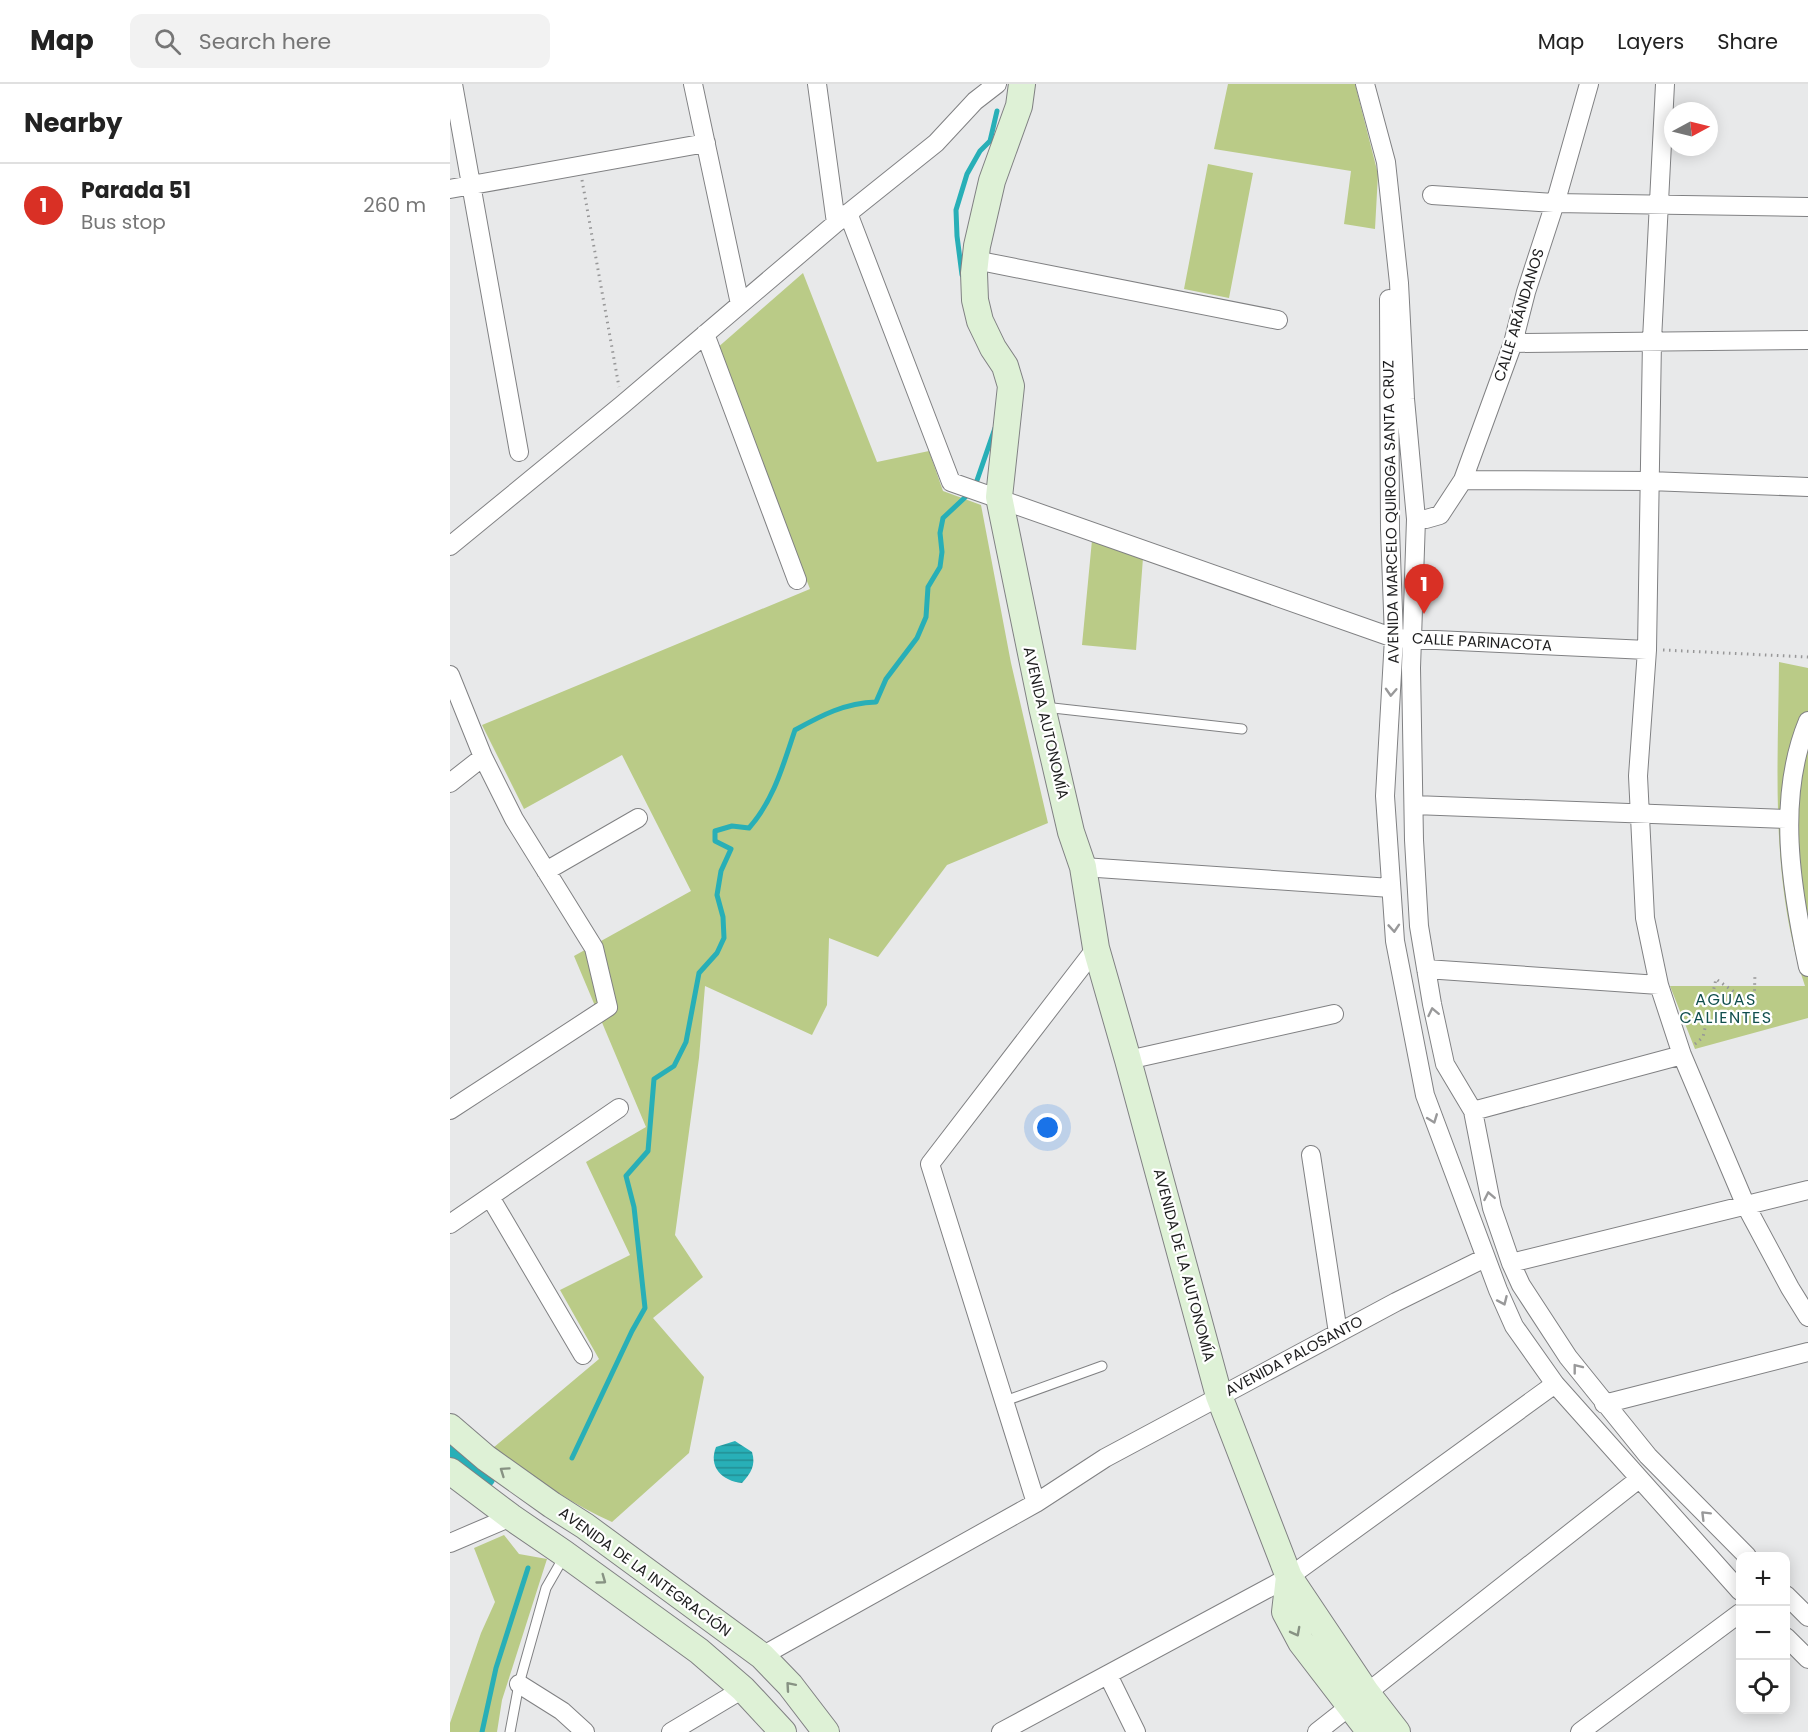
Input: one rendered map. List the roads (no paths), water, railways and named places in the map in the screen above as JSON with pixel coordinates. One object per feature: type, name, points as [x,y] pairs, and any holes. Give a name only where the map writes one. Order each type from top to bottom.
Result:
[{"type":"street","points":[[453,84],[519,452]]},
{"type":"street","points":[[693,84],[740,304]]},
{"type":"street","points":[[817,84],[842,218]]},
{"type":"street","points":[[450,546],[622,405],[842,218],[936,143],[974,93],[998,84]]},
{"type":"street","name":"AVENIDA AUTONOMÍA","points":[[1022,84],[1019,106],[992,181],[975,260],[975,300],[980,321],[1005,366],[1011,386],[999,497],[1042,707],[1071,832],[1083,867],[1096,948]]},
{"type":"street","name":"AVENIDA MARCELO QUIROGA SANTA CRUZ","points":[[1365,84],[1386,162],[1399,283],[1405,399],[1416,519],[1412,668],[1419,926],[1444,1064],[1473,1111],[1492,1208],[1521,1285],[1562,1348],[1604,1404],[1648,1456],[1742,1552]]},
{"type":"street","name":"CALLE ARÁNDANOS","points":[[1416,519],[1440,515],[1463,480],[1513,343],[1526,292],[1589,84]]},
{"type":"street","points":[[1665,84],[1652,340],[1647,650],[1638,776],[1646,918],[1659,985],[1682,1055],[1746,1206],[1808,1317]]},
{"type":"street","points":[[450,189],[706,143]]},
{"type":"street","name":"AVENIDA MARCELO QUIROGA SANTA CRUZ","points":[[1388,192],[1390,529],[1394,638],[1385,796],[1395,941],[1425,1095],[1485,1258],[1514,1326],[1555,1384],[1736,1587]]},
{"type":"street","points":[[1432,195],[1554,203],[1808,207]]},
{"type":"street","name":"CALLE PARINACOTA","points":[[842,218],[951,482],[1394,638],[1647,650]]},
{"type":"street","points":[[975,260],[1278,320]]},
{"type":"street","points":[[705,334],[797,580]]},
{"type":"street","points":[[1513,343],[1808,340]]},
{"type":"street","points":[[1463,480],[1650,481],[1808,487]]},
{"type":"street","points":[[450,675],[483,757],[514,819],[594,948],[608,1007],[450,1110]]},
{"type":"street","points":[[1808,721],[1798,745],[1787,819],[1798,920],[1808,967]]},
{"type":"street","points":[[450,783],[483,757]]},
{"type":"street","points":[[1414,805],[1787,819]]},
{"type":"street","points":[[546,871],[638,818]]},
{"type":"street","points":[[1083,867],[1391,888]]},
{"type":"street","points":[[1036,1503],[930,1164],[1096,948]]},
{"type":"street","name":"AVENIDA DE LA AUTONOMÍA","points":[[1096,948],[1219,1396],[1289,1577],[1358,1698],[1370,1732]]},
{"type":"street","points":[[1425,969],[1659,985]]},
{"type":"street","points":[[1128,1060],[1334,1014]]},
{"type":"street","points":[[1473,1111],[1682,1055]]},
{"type":"street","points":[[450,1224],[620,1108]]},
{"type":"street","points":[[1311,1155],[1338,1333]]},
{"type":"street","points":[[1511,1263],[1808,1190]]},
{"type":"street","points":[[490,1197],[583,1355]]},
{"type":"street","name":"AVENIDA PALOSANTO","points":[[762,1656],[1036,1503],[1105,1458],[1338,1333],[1485,1258]]},
{"type":"street","points":[[1604,1404],[1808,1352]]},
{"type":"street","points":[[1001,1732],[1289,1577],[1555,1384]]},
{"type":"street","name":"AVENIDA DE LA INTEGRACIÓN","points":[[450,1427],[486,1458],[585,1526],[762,1656],[790,1685],[826,1732]]},
{"type":"street","points":[[450,1472],[699,1651],[743,1689],[783,1732]]},
{"type":"street","points":[[1317,1732],[1639,1479]]},
{"type":"street","points":[[537,1535],[552,1505]]},
{"type":"street","points":[[450,1543],[511,1517]]},
{"type":"street","points":[[1790,1600],[1808,1617]]},
{"type":"street","points":[[1580,1732],[1600,1726],[1736,1616]]},
{"type":"street","points":[[1790,1642],[1808,1659]]},
{"type":"street","points":[[1108,1675],[1136,1732]]},
{"type":"street","points":[[519,1684],[562,1712],[585,1732]]},
{"type":"street","points":[[671,1732],[743,1689]]},
{"type":"street","name":"AVENIDA DE LA AUTONOMÍA","points":[[1358,1698],[1397,1732]]},
{"type":"lane","points":[[1042,707],[1242,729]]},
{"type":"lane","points":[[1005,1401],[1102,1366]]},
{"type":"lane","points":[[510,1732],[519,1684],[546,1588],[565,1554]]},
{"type":"water","points":[[735,1441],[752,1452],[753,1457],[752,1469],[742,1483],[723,1476],[715,1467],[714,1461],[716,1447]]},
{"type":"waterway","points":[[962,275],[956,210],[967,174],[980,151],[990,141],[997,111]]},
{"type":"waterway","points":[[572,1458],[645,1308],[634,1207],[626,1176],[648,1151],[654,1079],[674,1066],[686,1042],[699,973],[717,953],[724,938],[723,917],[717,895],[721,871],[731,849],[715,841],[715,831],[732,826],[749,828],[758,817],[777,782],[795,730],[834,711],[876,702],[886,679],[917,638],[926,617],[928,587],[940,567],[942,552],[940,533],[943,518],[974,489],[995,428]]},
{"type":"waterway","points":[[450,1446],[487,1479]]},
{"type":"waterway","points":[[482,1732],[496,1668],[528,1568]]},
{"type":"place","name":"Parada 51","points":[[1424,614]]},
{"type":"district","name":"AGUAS CALIENTES","points":[[1726,1008]]}]
